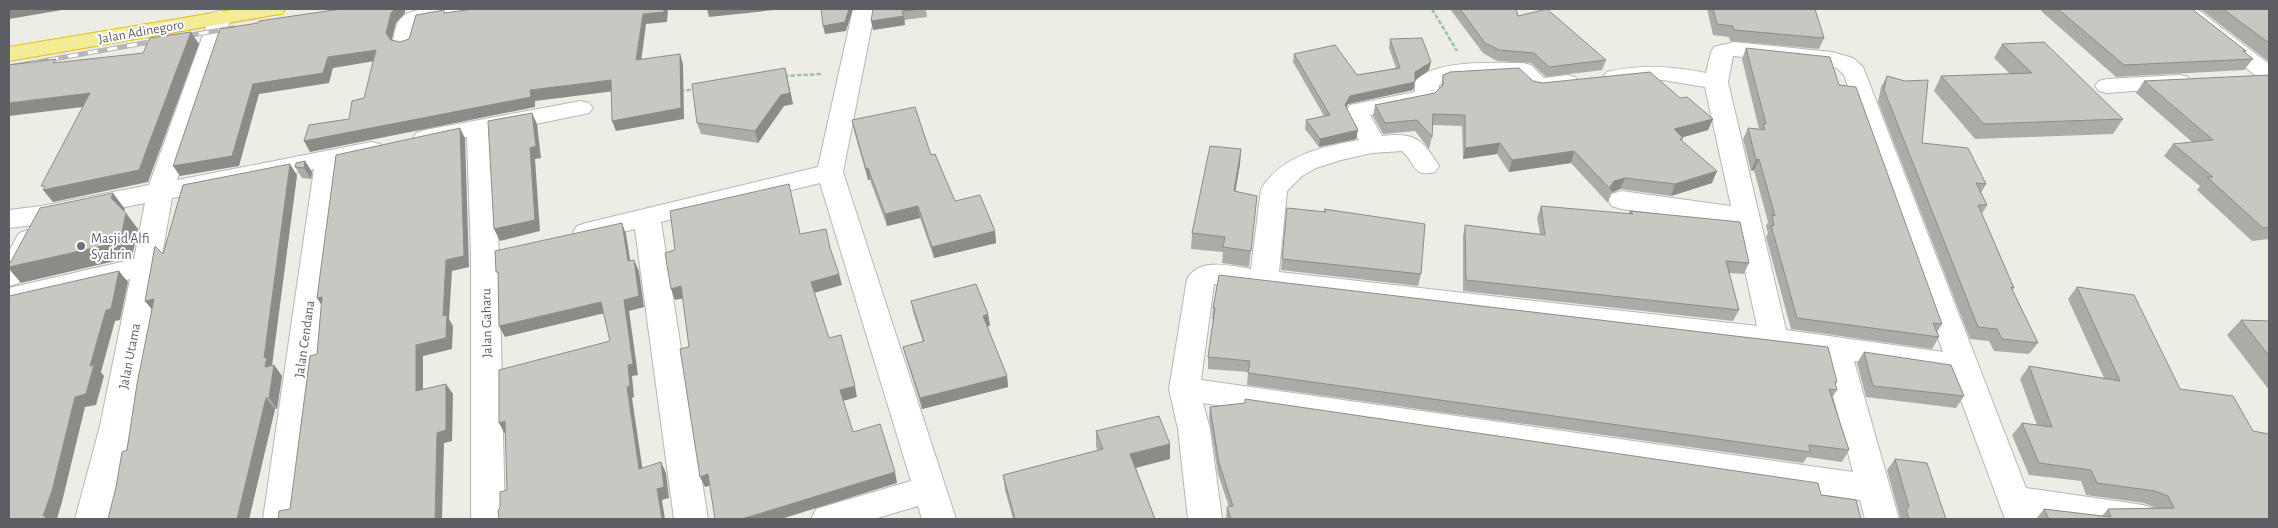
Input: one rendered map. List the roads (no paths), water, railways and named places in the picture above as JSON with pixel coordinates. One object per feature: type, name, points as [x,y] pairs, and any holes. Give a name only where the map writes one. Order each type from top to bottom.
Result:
[{"type":"highway","name":"Jalan Adinegoro","points":[[9,39],[188,9]]},
{"type":"highway","name":"Jalan Adinegoro","points":[[9,54],[274,9]]},
{"type":"street","points":[[404,43],[408,23],[412,19],[426,14],[457,9]]},
{"type":"street","points":[[864,9],[830,172],[939,519]]},
{"type":"street","points":[[2184,9],[2269,77]]},
{"type":"street","name":"Jalan Utama","points":[[92,519],[116,426],[160,191],[220,18]]},
{"type":"street","points":[[1774,339],[1716,82],[1722,52],[1734,49],[1832,59],[1845,63],[1855,72],[2018,510],[2143,519]]},
{"type":"street","points":[[1374,145],[1357,113],[1358,110],[1424,98],[1427,95],[1427,82],[1430,78],[1470,72],[1523,70],[1539,86],[1663,73],[1678,74],[1716,82]]},
{"type":"street","points":[[2242,79],[2269,77]]},
{"type":"street","points":[[2107,86],[2205,81]]},
{"type":"street","points":[[9,219],[41,215],[328,159],[479,126],[581,108]]},
{"type":"street","name":"Jalan Gaharu","points":[[479,126],[485,255],[488,519]]},
{"type":"street","points":[[1264,279],[1275,186],[1283,182],[1289,172],[1309,161],[1374,145],[1398,143],[1410,145],[1426,166]]},
{"type":"street","name":"Jalan Cendana","points":[[280,519],[328,159]]},
{"type":"street","points":[[561,237],[647,218],[830,172]]},
{"type":"street","points":[[1621,200],[1746,217]]},
{"type":"street","points":[[9,276],[41,215]]},
{"type":"street","points":[[647,218],[690,519]]},
{"type":"street","points":[[485,255],[514,248]]},
{"type":"street","points":[[9,298],[146,266]]},
{"type":"street","points":[[1206,519],[1194,429],[1184,389],[1201,279],[1211,274],[1774,339],[1963,366]]},
{"type":"street","points":[[1835,348],[1882,519]]},
{"type":"street","points":[[1184,389],[1872,488]]},
{"type":"street","points":[[828,519],[930,489]]},
{"type":"railway","points":[[179,37],[233,28]]},
{"type":"railway","points":[[9,67],[161,40]]},
{"type":"place","name":"Masjid Alfi Syahrin","points":[[81,246]]}]
